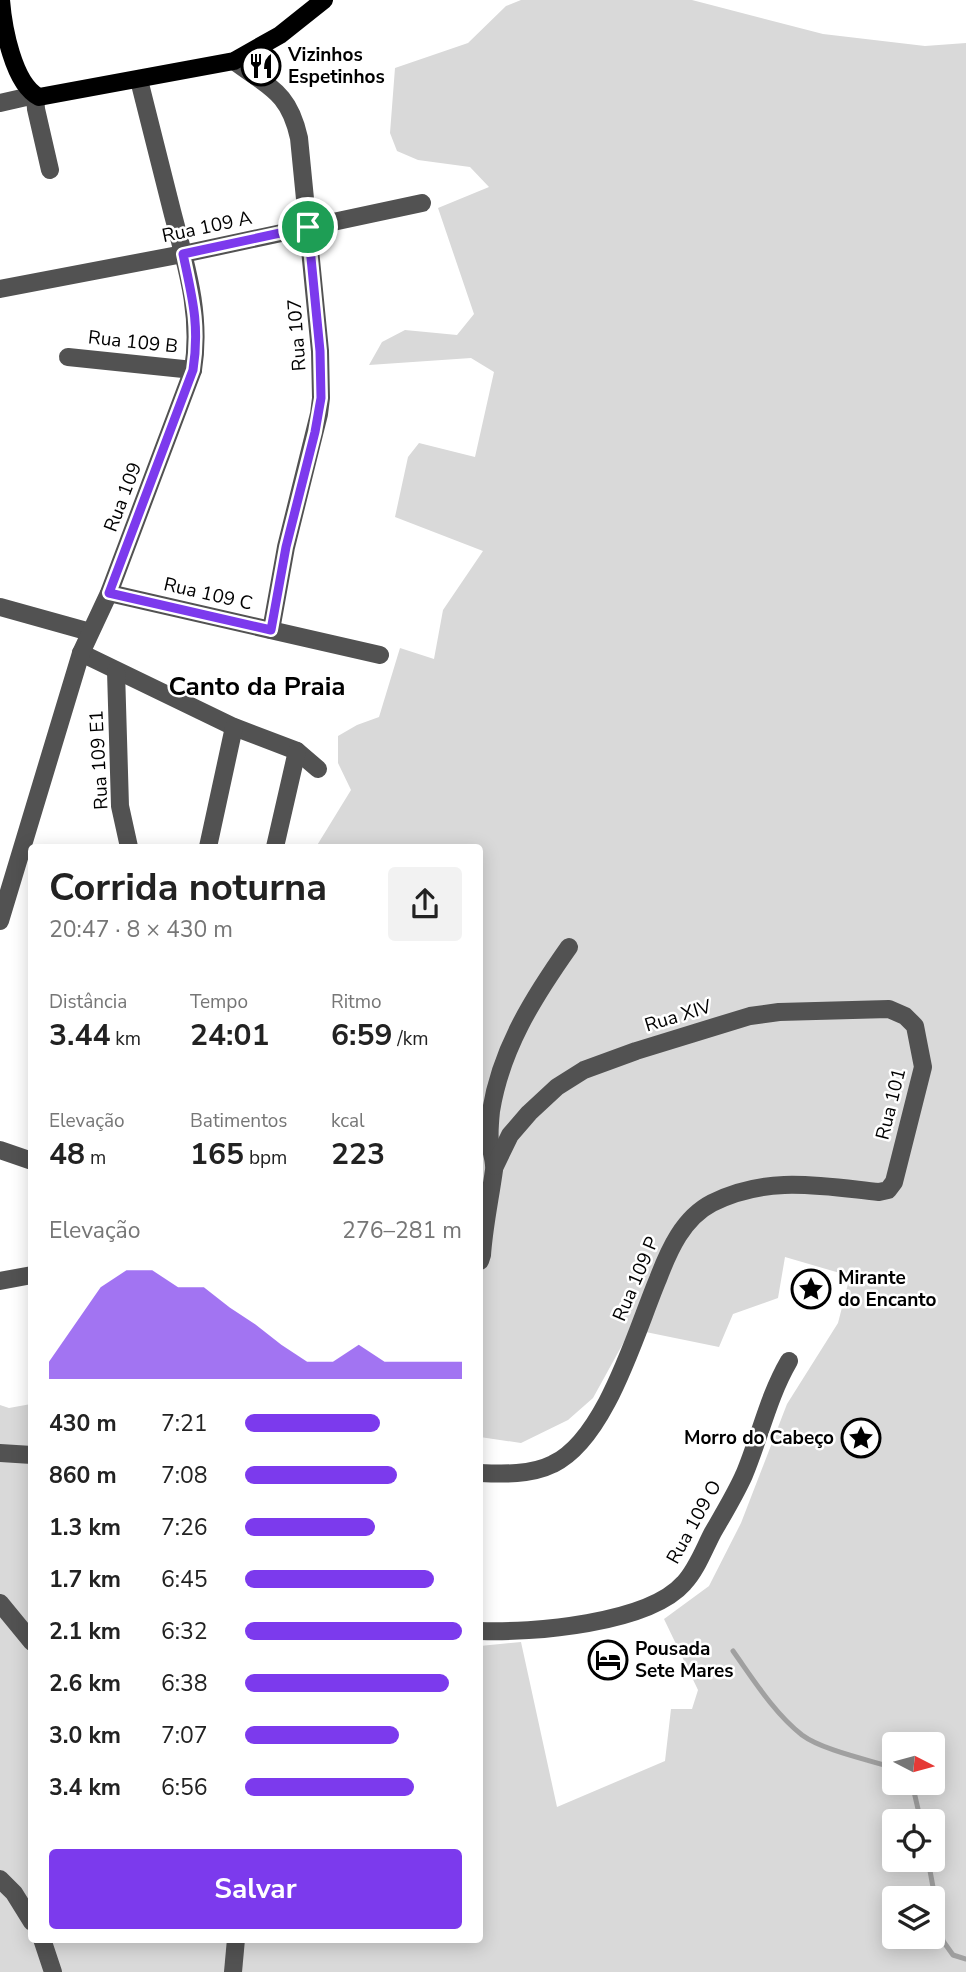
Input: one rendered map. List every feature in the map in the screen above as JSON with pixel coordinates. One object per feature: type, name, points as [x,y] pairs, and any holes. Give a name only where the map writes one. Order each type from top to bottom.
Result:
[{"type":"main road","points":[[1,0],[8,47],[29,90],[39,97],[234,61],[280,35],[324,0]]},
{"type":"street","name":"Rua 107","points":[[234,61],[283,98],[294,115],[299,138],[320,351],[321,398],[286,547],[271,630]]},
{"type":"street","name":"Rua 109","points":[[0,921],[81,653],[109,593],[193,370],[197,347],[196,316],[183,254],[139,79]]},
{"type":"street","points":[[0,103],[34,95],[50,170]]},
{"type":"street","name":"Rua 109 A","points":[[0,289],[183,254],[422,203]]},
{"type":"street","name":"Rua 109 B","points":[[68,357],[193,370]]},
{"type":"street","name":"Rua 109 C","points":[[109,593],[380,655]]},
{"type":"street","points":[[0,607],[90,632]]},
{"type":"street","points":[[81,653],[234,727],[297,751],[318,769]]},
{"type":"street","name":"Rua 109 E1","points":[[116,671],[120,806],[128,844]]},
{"type":"street","points":[[209,844],[234,727]]},
{"type":"street","points":[[276,844],[297,751]]},
{"type":"street","points":[[483,1245],[495,1167],[489,1141],[491,1121],[502,1072],[518,1027],[529,1006],[569,947]]},
{"type":"street","name":"Rua XIV","points":[[495,1167],[510,1135],[557,1087],[584,1070],[636,1051],[750,1016],[779,1012],[889,1009],[905,1016],[915,1026]]},
{"type":"street","name":"Rua 101","points":[[888,1189],[894,1182],[923,1067],[915,1026]]},
{"type":"street","points":[[0,1150],[28,1160]]},
{"type":"street","name":"Rua 109 P","points":[[483,1473],[533,1471],[553,1464],[582,1440],[599,1416],[616,1382],[680,1232],[712,1203],[754,1188],[782,1183],[879,1192],[888,1189]]},
{"type":"street","points":[[0,1281],[28,1276]]},
{"type":"street","name":"Rua 109 O","points":[[483,1631],[534,1630],[592,1624],[640,1609],[683,1585],[744,1475],[777,1381],[789,1361]]},
{"type":"street","points":[[6,1455],[28,1449]]},
{"type":"street","points":[[6,1455],[28,1455]]},
{"type":"street","points":[[0,1603],[28,1637]]},
{"type":"street","points":[[0,1879],[14,1893],[28,1916]]},
{"type":"street","points":[[43,1943],[53,1972]]},
{"type":"street","points":[[233,1972],[236,1943]]},
{"type":"shaded area","points":[[521,0],[692,0],[823,34],[925,46],[966,43],[966,1972],[0,1972],[0,1405],[9,1408],[28,1405],[28,1943],[483,1943],[483,1646],[521,1642],[557,1807],[665,1761],[671,1709],[692,1709],[698,1690],[664,1619],[709,1586],[741,1523],[787,1404],[838,1323],[850,1276],[785,1257],[778,1298],[733,1314],[719,1347],[631,1329],[593,1398],[568,1420],[521,1443],[483,1437],[483,844],[318,844],[351,790],[338,763],[338,736],[379,717],[400,648],[434,659],[443,610],[483,551],[395,517],[408,457],[419,443],[475,457],[494,372],[471,358],[369,365],[382,342],[405,330],[457,335],[474,314],[438,208],[489,187],[470,167],[418,160],[397,151],[390,133],[395,68],[468,43],[506,6]]},
{"type":"waterway","points":[[733,1651],[773,1706],[802,1735],[833,1750],[882,1764]]},
{"type":"waterway","points":[[915,1796],[918,1809]]},
{"type":"waterway","points":[[930,1872],[943,1941],[953,1955],[966,1959]]},
{"type":"place","name":"Vizinhos Espetinhos","points":[[261,66]]},
{"type":"place","name":"Mirante do Encanto","points":[[811,1289]]},
{"type":"place","name":"Morro do Cabeço","points":[[861,1438]]},
{"type":"place","name":"Pousada Sete Mares","points":[[608,1660]]},
{"type":"district","name":"Canto da Praia","points":[[257,686]]},
{"type":"route","points":[[308,227],[320,351],[321,398],[286,547],[271,630],[109,593],[193,370],[197,347],[196,316],[183,254],[308,227]]}]
